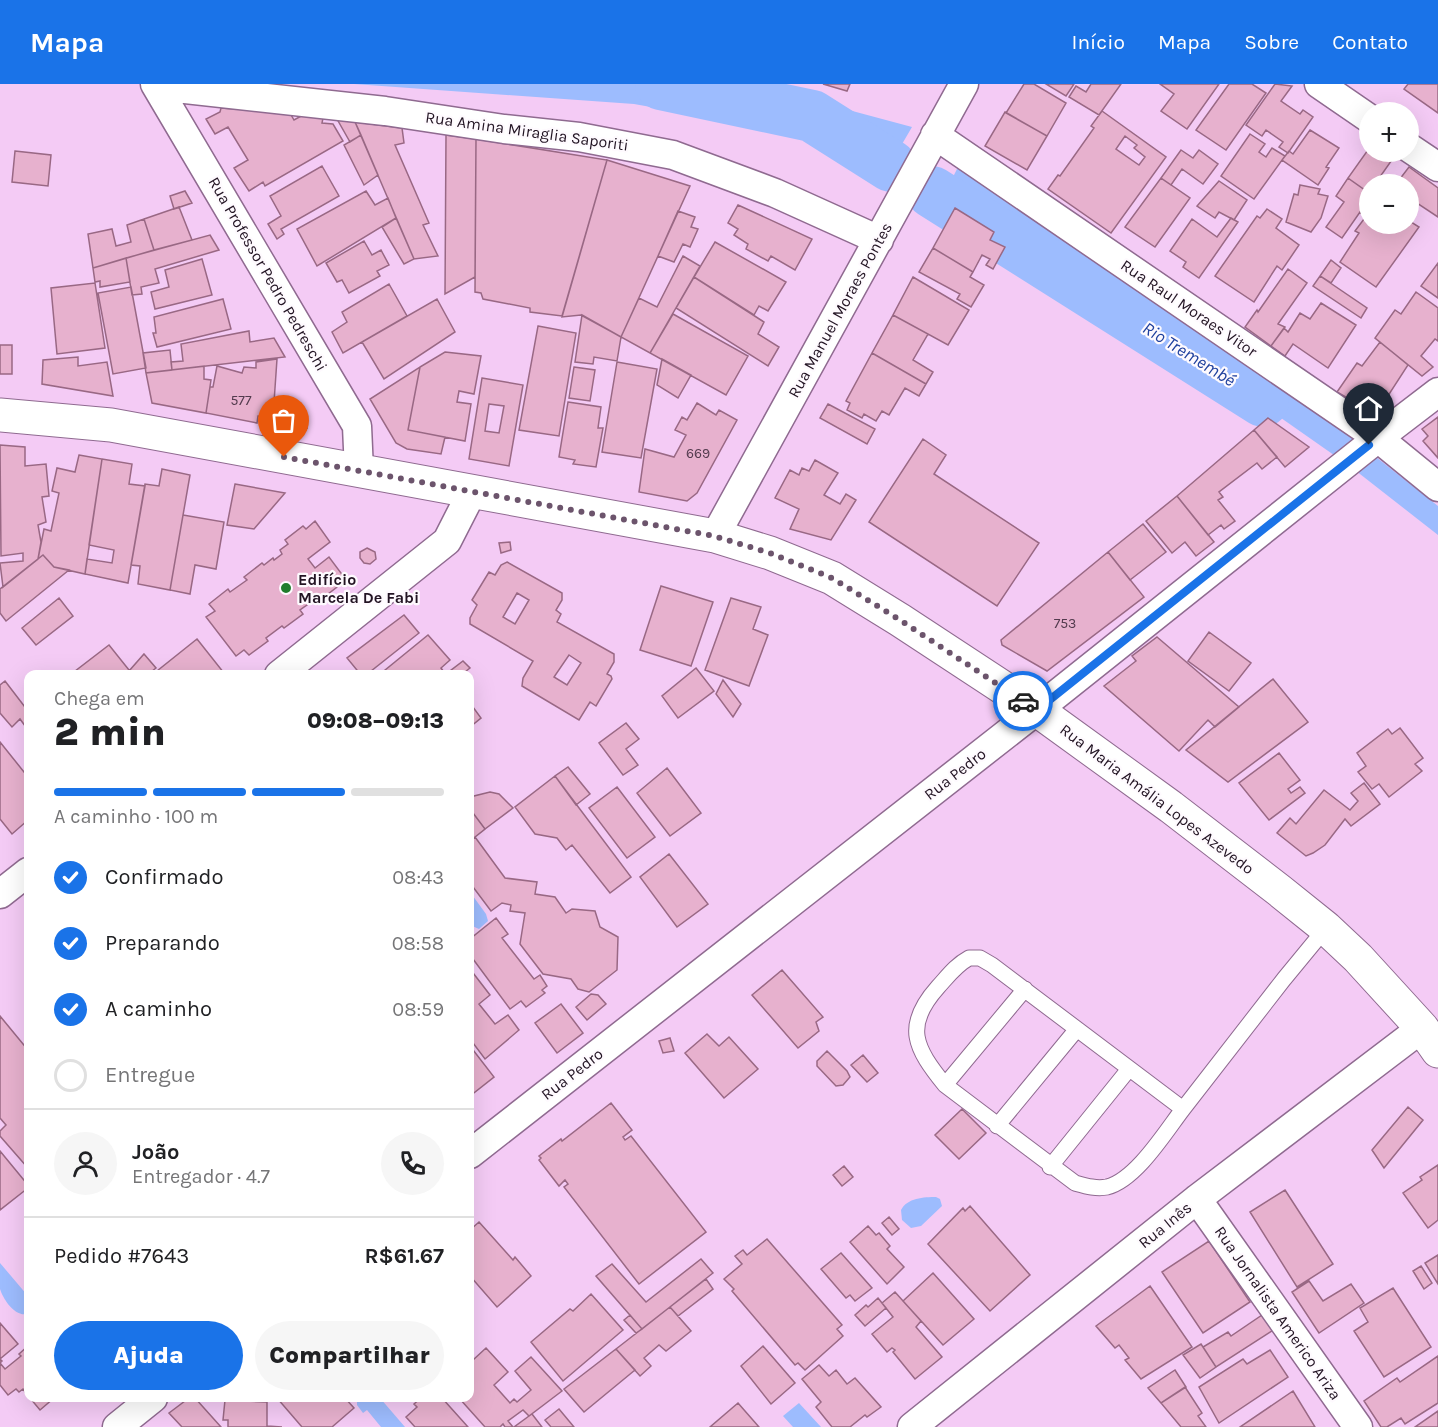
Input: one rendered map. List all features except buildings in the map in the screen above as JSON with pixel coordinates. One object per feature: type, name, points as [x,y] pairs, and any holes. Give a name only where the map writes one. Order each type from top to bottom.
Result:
[{"type":"main road","name":"Rua Maria Amália Lopes Azevedo","points":[[0,415],[111,425],[714,536],[770,553],[832,578],[1037,710],[1171,807],[1280,891],[1326,928],[1358,958],[1430,1039]]},
{"type":"street","name":"Rua Manuel Moraes Pontes","points":[[714,536],[964,84]]},
{"type":"street","points":[[1319,84],[1359,112]]},
{"type":"street","name":"Rua Amina Miraglia Saporiti","points":[[157,85],[385,111],[504,129],[579,137],[673,155],[776,194],[879,240]]},
{"type":"street","name":"Rua Professor Pedro Pedreschi","points":[[157,85],[357,426],[358,471]]},
{"type":"street","name":"Rua Raul Moraes Vitor","points":[[935,135],[1438,487]]},
{"type":"street","points":[[1419,154],[1438,167]]},
{"type":"street","name":"Rua Pedro","points":[[474,1151],[1037,710],[1373,441],[1438,392]]},
{"type":"street","points":[[285,670],[447,541],[472,492]]},
{"type":"street","points":[[0,894],[24,875]]},
{"type":"street","name":"Rua Inês","points":[[912,1427],[1197,1199],[1430,1039]]},
{"type":"street","name":"Rua Jornalista Americo Ariza","points":[[1197,1199],[1358,1427]]},
{"type":"street","points":[[117,1427],[148,1402]]},
{"type":"lane","points":[[1183,1109],[992,964],[980,958],[969,958],[960,963],[930,996],[916,1020],[916,1032],[926,1058],[945,1085],[1050,1167],[1075,1183],[1094,1188],[1110,1186],[1126,1177],[1141,1163],[1326,928]]},
{"type":"lane","points":[[945,1085],[1025,989]]},
{"type":"lane","points":[[998,1126],[1077,1029]]},
{"type":"lane","points":[[1050,1167],[1129,1069]]},
{"type":"water","points":[[354,84],[752,84],[912,127],[898,151],[634,104]]},
{"type":"water","points":[[961,161],[1324,416],[1438,506],[1438,535],[1351,467],[949,185]]},
{"type":"water","points":[[474,898],[486,914],[488,921],[479,929],[474,927]]},
{"type":"water","points":[[921,1198],[940,1199],[942,1206],[921,1226],[911,1228],[902,1220],[901,1210],[907,1203]]},
{"type":"water","points":[[0,1263],[24,1291],[24,1314],[18,1313],[10,1306],[0,1289]]},
{"type":"water","points":[[357,1402],[383,1402],[405,1427],[381,1427],[367,1410],[363,1413]]},
{"type":"water","points":[[799,1403],[821,1427],[793,1427],[783,1416]]},
{"type":"waterway","name":"Rio Tremembé","points":[[661,84],[812,116],[891,166]]},
{"type":"waterway","name":"Rio Tremembé","points":[[932,192],[1263,401]]},
{"type":"way so far","points":[[284,457],[714,536],[770,553],[832,578],[1023,701]]},
{"type":"place","name":"Edifício Marcela De Fabi","points":[[286,588]]},
{"type":"route","points":[[1023,701],[1037,710],[1369,445]]}]
